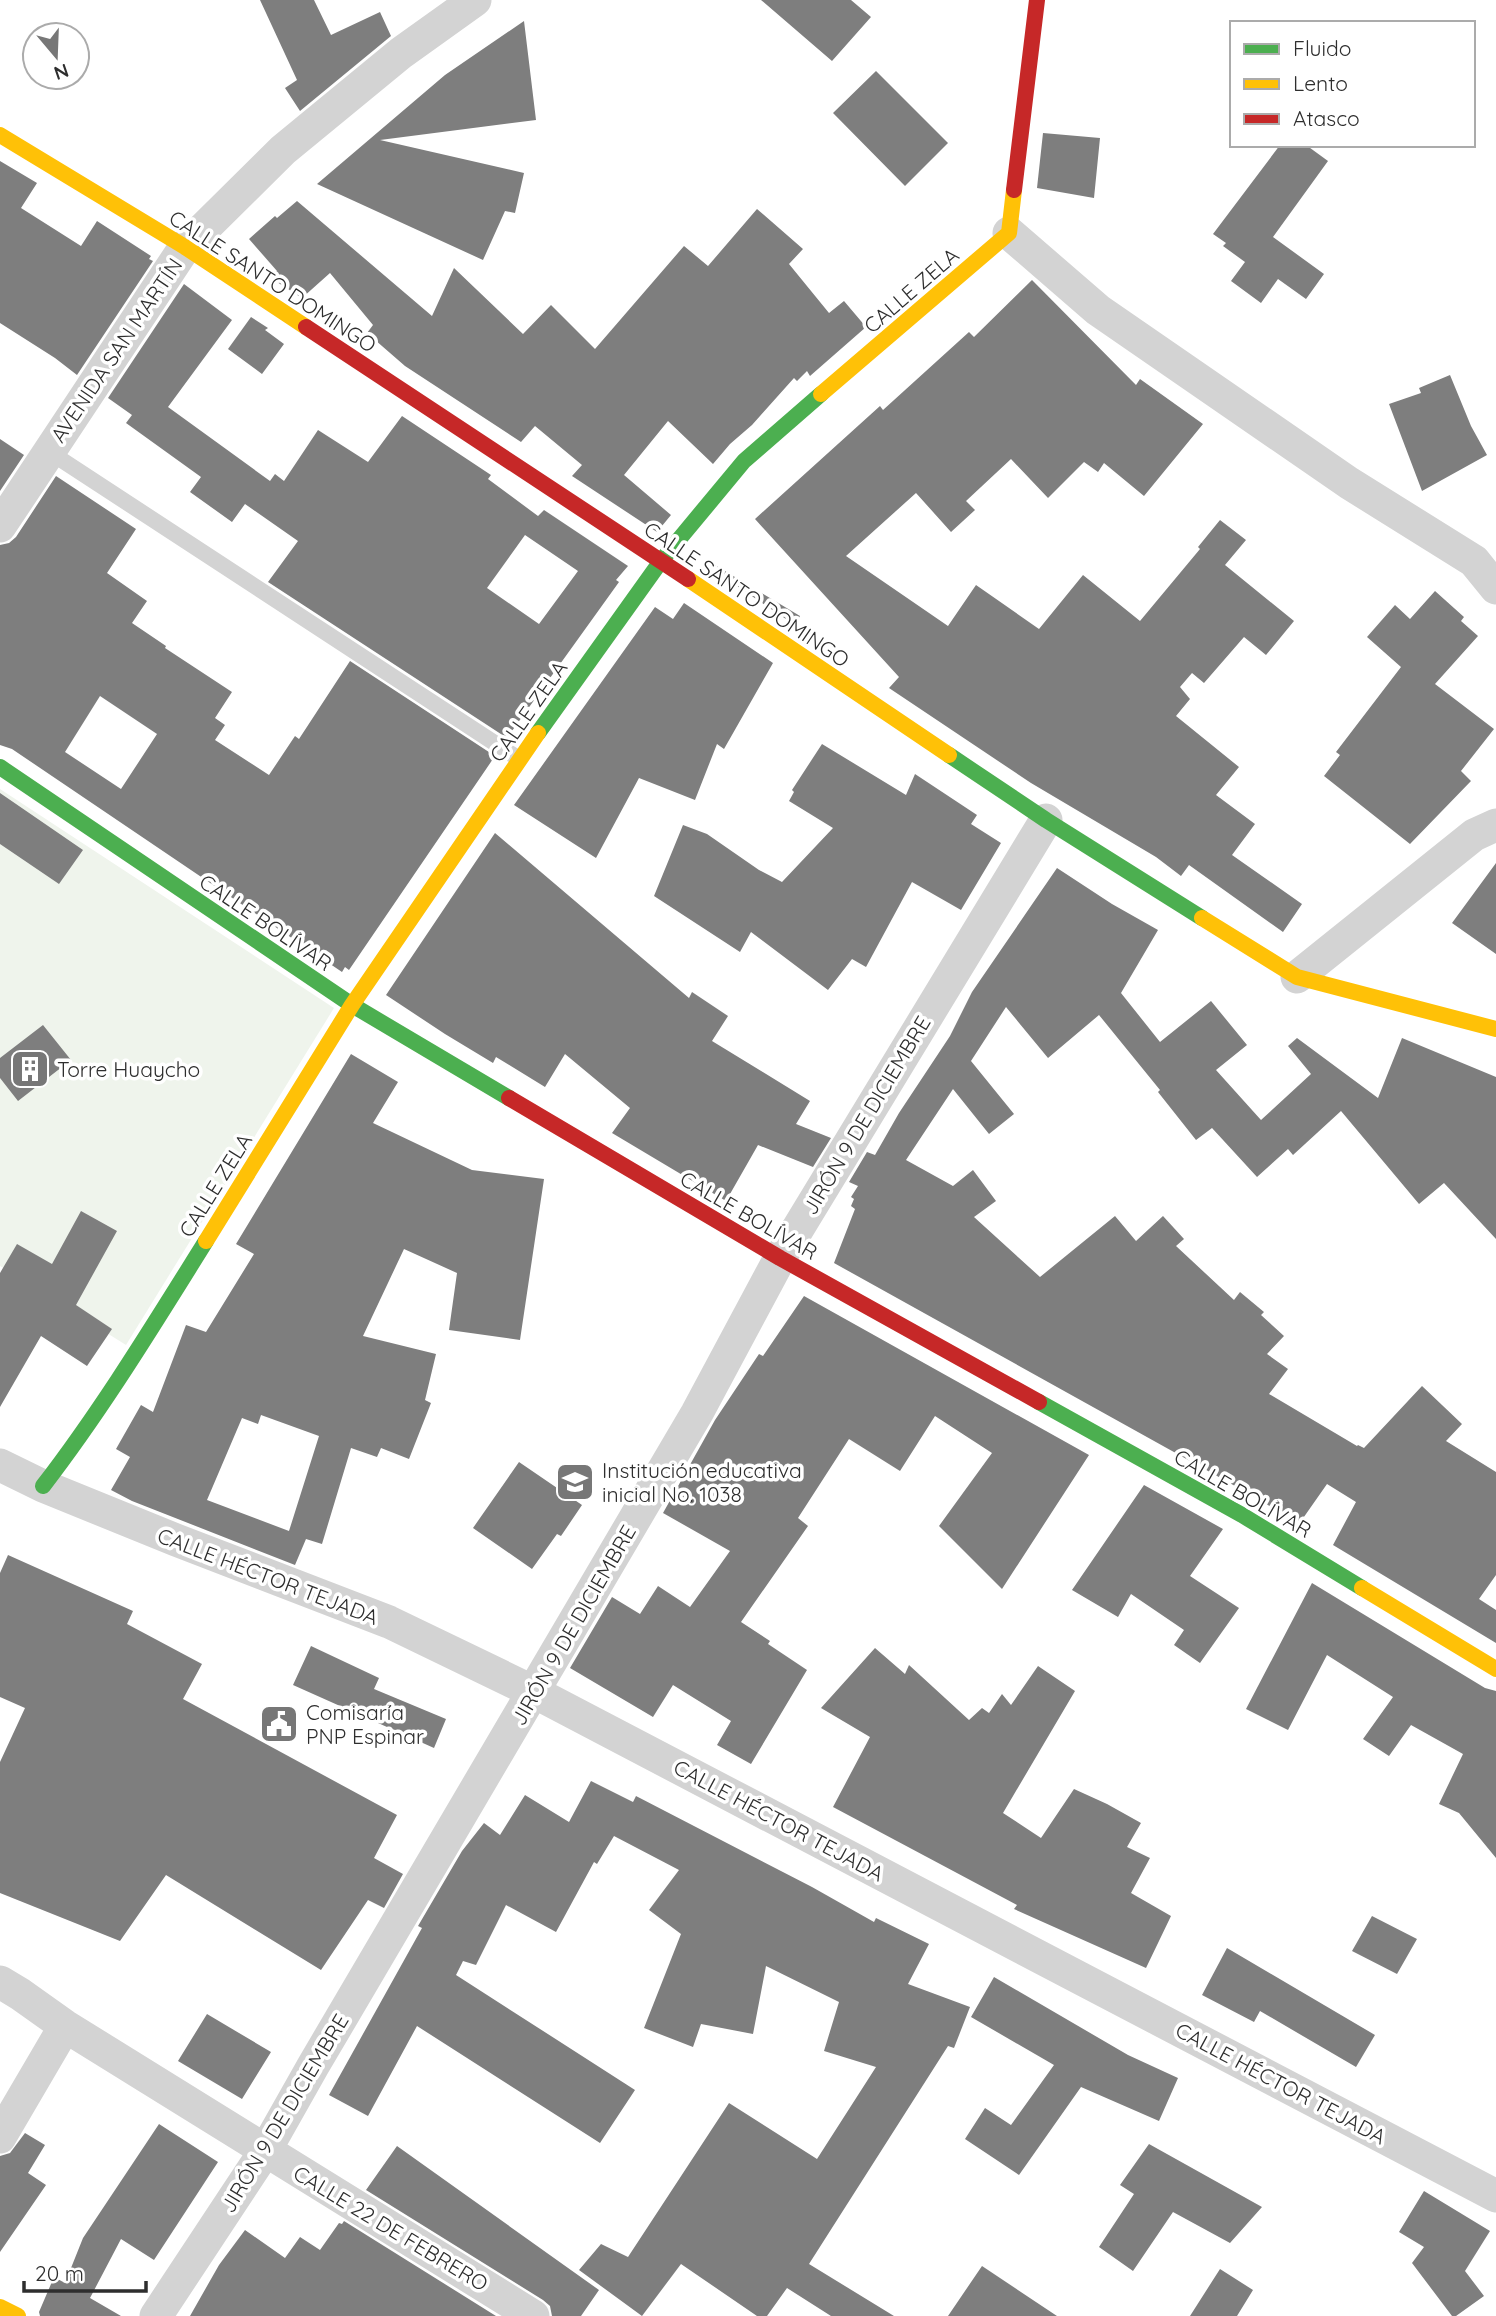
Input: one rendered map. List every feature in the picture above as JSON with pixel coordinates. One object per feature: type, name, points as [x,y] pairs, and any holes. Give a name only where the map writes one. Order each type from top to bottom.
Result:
[{"type":"street","name":"AVENIDA SAN MARTÍN","points":[[0,526],[185,247],[283,150],[401,53],[475,0]]},
{"type":"street","points":[[1037,0],[1009,233],[1098,310],[1349,482],[1474,561],[1496,588]]},
{"type":"street","name":"CALLE SANTO DOMINGO","points":[[0,135],[185,247],[661,561],[1046,820],[1297,977],[1496,1029]]},
{"type":"street","name":"CALLE ZELA","points":[[43,1486],[76,1443],[135,1354],[352,1006],[519,759],[661,561],[744,461],[1009,233]]},
{"type":"street","name":"CALLE BOLÍVAR","points":[[0,767],[352,1006],[779,1258],[1242,1515],[1496,1669]]},
{"type":"street","name":"JIRÓN 9 DE DICIEMBRE","points":[[156,2316],[265,2151],[697,1413],[779,1258],[1046,820]]},
{"type":"street","points":[[1297,977],[1474,835],[1496,825]]},
{"type":"street","name":"CALLE HÉCTOR TEJADA","points":[[0,1465],[43,1486],[176,1540],[389,1622],[534,1692],[1496,2196]]},
{"type":"street","name":"CALLE 22 DE FEBRERO","points":[[0,1982],[265,2151],[533,2316]]},
{"type":"street","points":[[0,2137],[65,2025]]},
{"type":"street","points":[[0,2307],[18,2316]]},
{"type":"lane","points":[[48,451],[519,759]]},
{"type":"shaded area","points":[[0,789],[334,1008],[126,1345],[0,1266]]},
{"type":"building","points":[[260,0],[314,0],[331,35],[380,12],[391,36],[300,111],[285,88],[297,80]]},
{"type":"building","points":[[761,0],[851,0],[871,17],[832,61]]},
{"type":"building","points":[[524,21],[536,120],[380,140],[524,173],[515,213],[505,211],[483,260],[317,184],[445,75]]},
{"type":"building","points":[[876,71],[948,143],[905,186],[833,113]]},
{"type":"building","points":[[1043,133],[1100,138],[1094,198],[1037,188]]},
{"type":"building","points":[[1278,147],[1309,147],[1328,161],[1273,237],[1324,274],[1306,299],[1278,279],[1261,303],[1231,281],[1245,262],[1223,246],[1226,243],[1213,234]]},
{"type":"building","points":[[0,161],[37,183],[21,208],[81,246],[97,221],[151,256],[149,259],[153,261],[77,375],[0,323]]},
{"type":"building","points":[[297,201],[432,316],[454,268],[523,334],[551,305],[595,349],[684,246],[708,266],[757,209],[803,249],[789,264],[829,313],[844,301],[866,327],[810,376],[807,371],[797,381],[794,378],[713,464],[668,421],[624,475],[671,515],[657,532],[572,476],[582,465],[535,426],[521,442],[405,366],[367,333],[373,325],[330,273],[302,298],[277,282],[279,279],[274,273],[277,271],[249,239]]},
{"type":"building","points":[[1032,280],[1136,385],[1140,379],[1203,424],[1144,496],[1104,463],[1098,472],[1084,462],[1048,498],[1011,459],[966,501],[975,510],[951,532],[916,493],[846,556],[948,626],[976,585],[1039,629],[1083,575],[1140,621],[1200,549],[1198,547],[1220,520],[1246,540],[1225,565],[1294,621],[1266,655],[1244,637],[1204,683],[1192,673],[1180,687],[1190,699],[1176,716],[1239,767],[1216,795],[1255,824],[1232,855],[1302,904],[1283,932],[1189,865],[1181,876],[1156,857],[1031,783],[889,688],[899,677],[755,519],[880,406],[883,410],[969,332],[974,337]]},
{"type":"building","points":[[184,284],[232,320],[168,407],[270,481],[275,474],[284,481],[318,430],[368,462],[402,416],[491,475],[488,479],[538,516],[544,510],[628,566],[507,738],[268,582],[298,541],[245,504],[232,522],[190,492],[201,477],[126,423],[132,415],[108,398]],"holes":[[[525,535],[578,571],[539,624],[487,588]]]},
{"type":"building","points":[[251,317],[268,328],[265,330],[284,344],[262,374],[228,349]]},
{"type":"building","points":[[1450,375],[1471,426],[1487,455],[1422,491],[1389,404],[1421,393],[1419,388]]},
{"type":"building","points":[[0,439],[24,455],[0,491]]},
{"type":"building","points":[[56,476],[136,529],[107,573],[147,601],[132,623],[232,692],[215,718],[225,725],[215,740],[269,775],[295,736],[299,739],[350,661],[495,756],[349,970],[345,967],[342,972],[12,749],[0,745],[0,545],[9,543],[16,537]],"holes":[[[100,696],[157,734],[121,789],[65,752]]]},
{"type":"building","points":[[710,562],[800,616],[795,625],[707,566]]},
{"type":"building","points":[[1435,591],[1464,617],[1461,621],[1478,636],[1435,684],[1494,729],[1461,771],[1471,781],[1410,844],[1324,776],[1340,755],[1336,752],[1401,667],[1367,637],[1395,605],[1410,619]]},
{"type":"building","points":[[684,603],[773,663],[724,749],[717,744],[695,800],[639,778],[596,858],[514,805],[655,607],[673,619]]},
{"type":"building","points":[[822,744],[906,795],[915,774],[977,815],[971,824],[1001,843],[961,910],[912,882],[866,967],[852,959],[828,990],[751,932],[740,952],[654,896],[683,825],[707,834],[759,870],[782,882],[833,828],[789,801],[794,792],[792,790]]},
{"type":"building","points":[[0,793],[83,850],[59,884],[0,844]]},
{"type":"building","points":[[495,833],[689,998],[692,992],[728,1016],[712,1041],[810,1101],[796,1124],[831,1138],[813,1167],[758,1145],[726,1201],[612,1133],[630,1108],[565,1054],[545,1087],[496,1057],[493,1063],[386,995]]},
{"type":"building","points":[[1496,863],[1496,954],[1452,923]]},
{"type":"building","points":[[1057,868],[1158,930],[1121,993],[1160,1042],[1211,1001],[1247,1045],[1216,1070],[1261,1120],[1311,1074],[1288,1046],[1297,1038],[1378,1098],[1402,1038],[1496,1077],[1496,1239],[1444,1183],[1419,1204],[1341,1111],[1293,1155],[1288,1149],[1257,1177],[1212,1128],[1196,1140],[1158,1092],[1160,1090],[1099,1015],[1048,1058],[1006,1007],[971,1061],[1014,1114],[989,1134],[953,1089],[906,1160],[953,1186],[973,1170],[996,1201],[974,1217],[1040,1277],[1115,1216],[1136,1241],[1163,1216],[1184,1239],[1176,1246],[1234,1300],[1240,1292],[1264,1312],[1261,1315],[1284,1336],[1267,1354],[1288,1369],[1269,1394],[1357,1446],[1364,1448],[1422,1386],[1462,1424],[1446,1441],[1496,1472],[1496,1575],[1479,1599],[1496,1610],[1496,1643],[1333,1545],[1356,1502],[1327,1484],[1299,1524],[834,1263],[855,1209],[851,1206],[854,1199],[851,1197],[858,1186],[849,1182],[867,1152],[875,1155],[950,1036],[972,992]]},
{"type":"building","name":"Torre Huaycho","points":[[43,1025],[71,1060],[18,1101],[0,1078],[0,1058]]},
{"type":"building","points":[[351,1054],[398,1082],[373,1123],[472,1170],[544,1179],[520,1340],[449,1330],[457,1273],[404,1249],[363,1336],[436,1354],[425,1400],[431,1403],[409,1459],[381,1448],[377,1457],[351,1448],[322,1544],[306,1539],[295,1565],[132,1501],[111,1490],[130,1457],[116,1449],[141,1405],[153,1412],[186,1325],[206,1332],[254,1254],[236,1244]],"holes":[[[261,1415],[319,1436],[289,1531],[207,1500],[242,1418],[258,1424]]]},
{"type":"building","points":[[81,1211],[117,1231],[76,1305],[112,1329],[87,1366],[41,1336],[0,1407],[0,1273],[17,1244],[52,1264]]},
{"type":"building","points":[[804,1296],[1089,1455],[1002,1589],[939,1526],[992,1453],[935,1416],[900,1471],[849,1439],[798,1518],[808,1526],[741,1622],[807,1670],[751,1764],[717,1745],[731,1721],[673,1685],[653,1717],[570,1668],[612,1597],[640,1614],[658,1586],[690,1607],[730,1551],[663,1513],[715,1420],[759,1354],[763,1356]]},
{"type":"building","points":[[519,1462],[582,1505],[561,1536],[557,1534],[532,1569],[473,1528]]},
{"type":"building","points":[[1144,1485],[1223,1529],[1190,1576],[1239,1608],[1200,1663],[1174,1645],[1184,1630],[1131,1594],[1118,1617],[1072,1590]]},
{"type":"building","points":[[8,1555],[133,1611],[127,1624],[202,1664],[183,1699],[397,1815],[374,1858],[403,1874],[384,1908],[368,1900],[321,1970],[166,1875],[120,1941],[0,1893],[0,1762],[25,1708],[0,1697],[0,1573]]},
{"type":"building","points":[[1312,1583],[1485,1688],[1496,1691],[1496,1858],[1459,1813],[1439,1804],[1463,1754],[1411,1725],[1389,1756],[1363,1739],[1393,1697],[1327,1655],[1288,1730],[1246,1709]]},
{"type":"building","points":[[311,1646],[379,1678],[374,1689],[446,1719],[434,1748],[293,1685]]},
{"type":"building","points":[[875,1648],[905,1674],[909,1665],[969,1720],[982,1708],[989,1713],[1002,1694],[1011,1705],[1038,1666],[1075,1691],[1003,1813],[1041,1838],[1074,1789],[1141,1823],[1127,1847],[1150,1858],[1131,1893],[1171,1916],[1146,1968],[1014,1909],[1017,1905],[833,1807],[870,1737],[821,1708]]},
{"type":"building","points":[[591,1781],[633,1802],[636,1796],[874,1922],[876,1918],[929,1944],[908,1984],[970,2007],[954,2048],[948,2046],[809,2264],[894,2316],[831,2316],[787,2288],[767,2316],[757,2316],[681,2264],[642,2316],[579,2270],[601,2244],[628,2257],[729,2103],[817,2159],[876,2067],[824,2051],[839,2002],[766,1966],[753,2034],[701,2024],[693,2047],[644,2028],[681,1934],[649,1910],[679,1870],[614,1836],[597,1864],[594,1862],[556,1932],[506,1905],[476,1965],[463,1961],[456,1975],[635,2090],[600,2143],[417,2026],[368,2116],[329,2095],[422,1928],[418,1926],[462,1851],[484,1823],[500,1835],[525,1795],[569,1822]]},
{"type":"building","points":[[1372,1916],[1417,1939],[1397,1974],[1352,1951]]},
{"type":"building","points":[[1227,1948],[1375,2035],[1356,2067],[1260,2011],[1254,2022],[1202,1995]]},
{"type":"building","points":[[994,1977],[1128,2055],[1178,2078],[1159,2121],[1081,2087],[1019,2175],[965,2139],[985,2108],[1011,2125],[1054,2065],[971,2017]]},
{"type":"building","points":[[207,2014],[271,2052],[242,2099],[178,2061]]},
{"type":"building","points":[[159,2124],[218,2162],[154,2260],[121,2239],[90,2298],[121,2316],[40,2316],[39,2312],[54,2277],[65,2283],[83,2238]]},
{"type":"building","points":[[25,2133],[45,2145],[28,2173],[46,2185],[0,2252],[0,2156],[10,2153]]},
{"type":"building","points":[[1149,2144],[1262,2207],[1230,2243],[1173,2212],[1133,2271],[1099,2247],[1134,2194],[1120,2185]]},
{"type":"building","points":[[397,2146],[599,2290],[581,2316],[552,2316],[550,2306],[543,2300],[366,2190]]},
{"type":"building","points":[[1424,2191],[1490,2231],[1465,2271],[1484,2296],[1456,2316],[1452,2316],[1412,2263],[1424,2247],[1399,2232]]},
{"type":"building","points":[[344,2221],[496,2316],[190,2316],[219,2265],[245,2230],[285,2258],[300,2237],[320,2250],[339,2223]]},
{"type":"building","points":[[982,2266],[1057,2316],[948,2316]]},
{"type":"building","points":[[1220,2269],[1253,2290],[1237,2316],[1190,2316]]},
{"type":"traffic: fast","points":[[538,733],[661,561],[744,461],[821,394]]},
{"type":"traffic: fast","points":[[949,755],[1046,820],[1202,918]]},
{"type":"traffic: fast","points":[[0,767],[352,1005],[509,1098]]},
{"type":"traffic: fast","points":[[43,1486],[107,1396],[206,1241]]},
{"type":"traffic: fast","points":[[1039,1402],[1242,1515],[1362,1588]]},
{"type":"traffic: slow","points":[[0,135],[185,247],[306,327]]},
{"type":"traffic: slow","points":[[821,394],[1009,233],[1014,190]]},
{"type":"traffic: slow","points":[[688,579],[949,755]]},
{"type":"traffic: slow","points":[[206,1241],[352,1005],[538,733]]},
{"type":"traffic: slow","points":[[1202,918],[1297,977],[1496,1029]]},
{"type":"traffic: slow","points":[[1362,1588],[1496,1669]]},
{"type":"traffic: slow","points":[[0,2307],[18,2316]]},
{"type":"traffic: jam","points":[[1014,190],[1037,0]]},
{"type":"traffic: jam","points":[[306,327],[688,579]]},
{"type":"traffic: jam","points":[[509,1098],[780,1258],[1039,1402]]},
{"type":"place","name":"Torre Huaycho","points":[[30,1069]]},
{"type":"place","name":"Institución educativa inicial No. 1038","points":[[575,1482]]},
{"type":"place","name":"Comisaría PNP Espinar","points":[[279,1724]]}]
